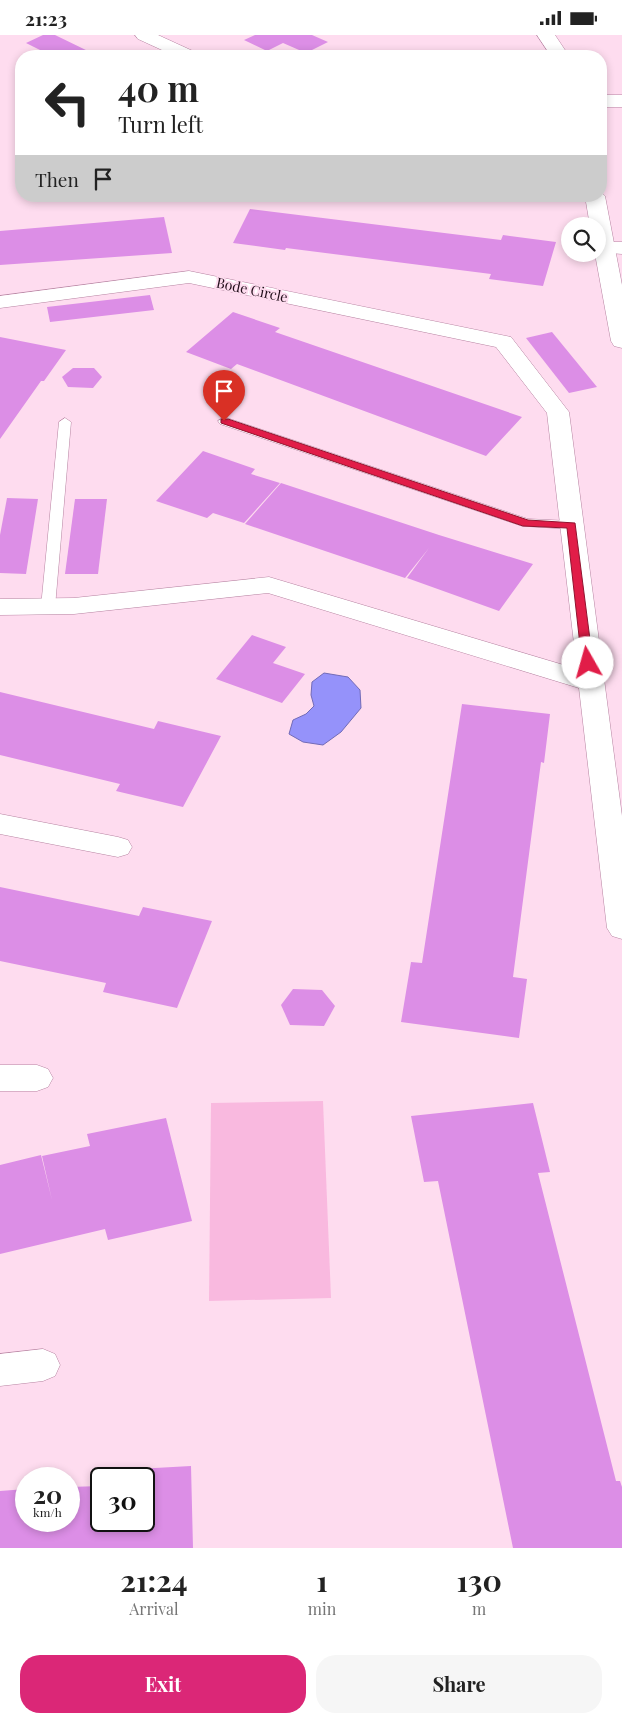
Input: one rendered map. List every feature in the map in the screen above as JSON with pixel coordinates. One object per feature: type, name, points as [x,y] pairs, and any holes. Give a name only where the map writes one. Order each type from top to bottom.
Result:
[{"type":"street","points":[[144,35],[176,50]]},
{"type":"street","points":[[546,35],[556,50]]},
{"type":"street","points":[[607,101],[622,101]]},
{"type":"street","points":[[597,202],[614,248],[621,333]]},
{"type":"street","name":"Bode Circle","points":[[0,302],[189,277],[503,342],[558,412],[571,525]]},
{"type":"street","points":[[571,525],[622,928]]},
{"type":"street","points":[[0,607],[74,606],[268,585],[590,682]]},
{"type":"street","points":[[0,824],[118,847]]},
{"type":"street","points":[[0,1078],[37,1078]]},
{"type":"street","points":[[0,1370],[43,1365]]},
{"type":"lane","points":[[224,421],[527,523],[571,525]]},
{"type":"lane","points":[[48,607],[64,422]]},
{"type":"shaded area","points":[[324,673],[348,677],[360,690],[361,708],[341,732],[323,745],[303,742],[289,734],[293,720],[306,714],[314,706],[311,695],[312,682]]},
{"type":"shaded area","points":[[323,1101],[331,1298],[209,1301],[211,1103]]},
{"type":"building","points":[[43,35],[55,35],[86,50],[40,50],[26,43]]},
{"type":"building","points":[[255,35],[312,35],[328,42],[312,50],[299,50],[283,43],[265,50],[244,40]]},
{"type":"building","points":[[250,209],[501,240],[503,235],[556,242],[543,286],[489,279],[491,274],[233,243]]},
{"type":"building","points":[[164,217],[172,253],[0,265],[0,231]]},
{"type":"building","points":[[150,295],[154,310],[50,322],[47,307]]},
{"type":"building","points":[[233,312],[280,328],[275,332],[522,417],[486,456],[237,364],[231,369],[186,352]]},
{"type":"building","points":[[552,332],[597,387],[569,393],[526,338]]},
{"type":"building","points":[[0,337],[66,350],[44,381],[41,381],[0,439]]},
{"type":"building","points":[[73,368],[94,368],[102,377],[93,388],[68,387],[62,377]]},
{"type":"building","points":[[203,451],[255,469],[251,474],[280,483],[244,523],[213,513],[207,518],[156,501]]},
{"type":"building","points":[[281,483],[533,564],[499,611],[407,578],[429,548],[405,578],[245,524]]},
{"type":"building","points":[[7,498],[38,499],[26,574],[0,573],[0,535]]},
{"type":"building","points":[[75,499],[107,499],[98,574],[65,574]]},
{"type":"building","points":[[252,635],[286,647],[273,663],[305,674],[282,703],[216,679]]},
{"type":"building","points":[[0,692],[154,729],[158,721],[221,736],[183,807],[116,791],[120,784],[0,755]]},
{"type":"building","points":[[462,704],[550,714],[544,763],[541,762],[513,977],[527,979],[519,1038],[401,1022],[411,962],[422,963]]},
{"type":"building","points":[[0,887],[139,916],[143,907],[212,921],[177,1008],[103,992],[106,983],[0,961]]},
{"type":"building","points":[[293,989],[322,990],[335,1006],[324,1026],[290,1025],[281,1005]]},
{"type":"building","points":[[533,1103],[550,1172],[538,1173],[616,1481],[620,1481],[622,1487],[622,1548],[513,1548],[438,1181],[424,1182],[411,1116]]},
{"type":"building","points":[[166,1118],[192,1221],[108,1240],[105,1229],[0,1254],[0,1165],[41,1155],[52,1200],[42,1156],[90,1146],[87,1134]]},
{"type":"building","points":[[191,1466],[193,1548],[0,1548],[0,1491],[15,1490],[15,1532],[80,1532],[80,1487],[90,1486],[90,1532],[155,1532],[155,1468]]},
{"type":"route","points":[[224,421],[527,523],[571,525],[588,663]]}]
